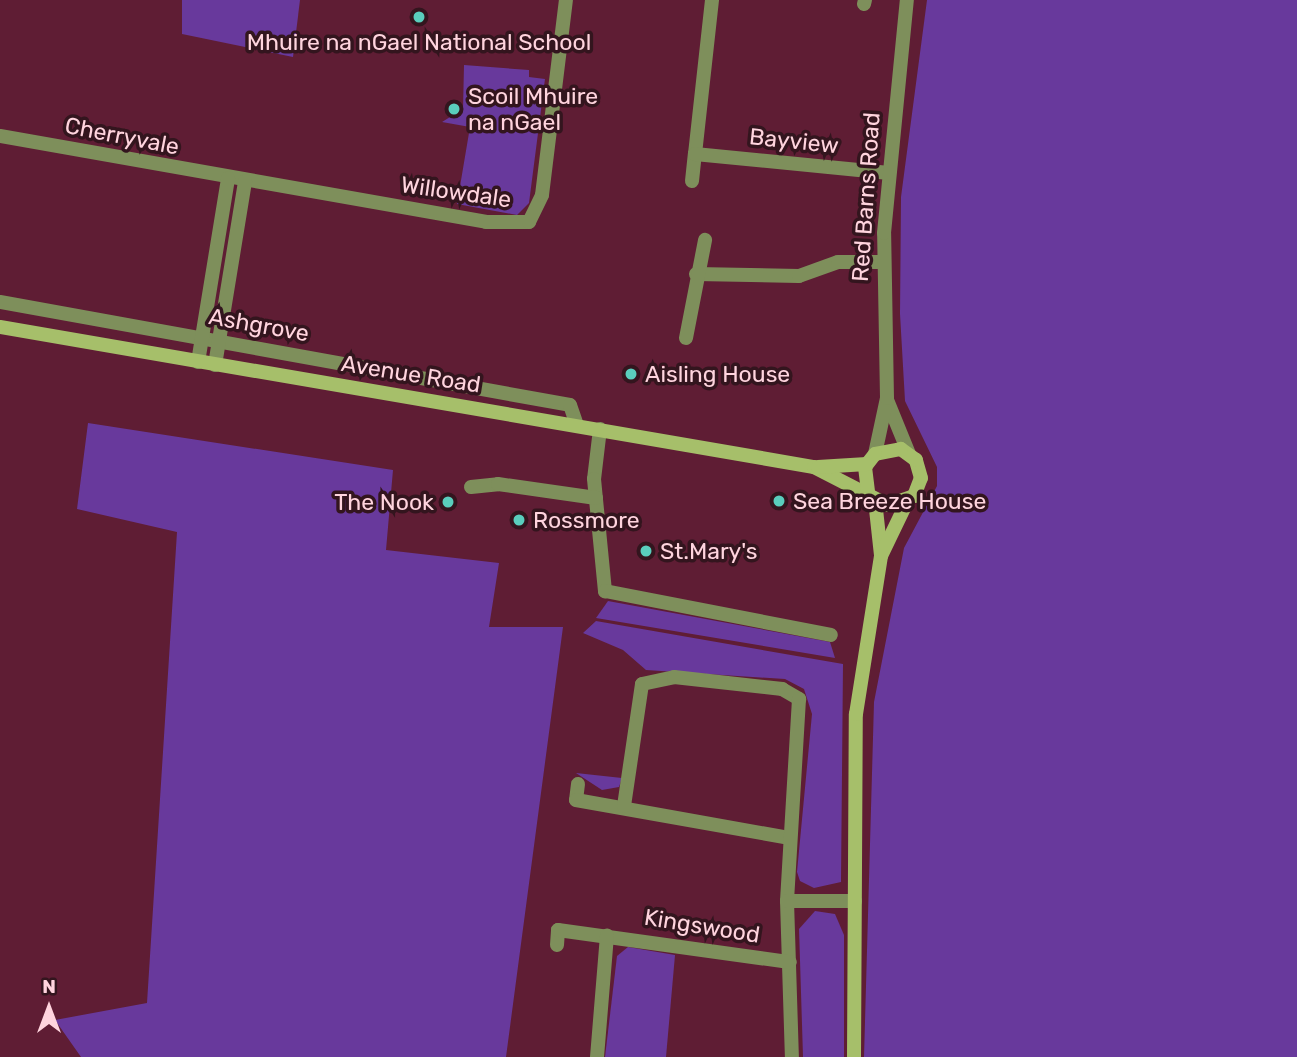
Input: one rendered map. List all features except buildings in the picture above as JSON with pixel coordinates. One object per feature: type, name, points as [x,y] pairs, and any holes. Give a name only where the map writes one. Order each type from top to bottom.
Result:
[{"type":"main road","name":"Avenue Road","points":[[0,327],[814,467],[872,496]]},
{"type":"main road","points":[[854,1057],[856,714],[881,556],[921,478],[909,454],[891,448],[871,459],[872,496],[881,556]]},
{"type":"main road","name":"Avenue Road","points":[[814,467],[871,459]]},
{"type":"main road","points":[[872,496],[907,502]]},
{"type":"street","name":"Willowdale","points":[[236,179],[486,222],[528,222],[542,195],[566,0]]},
{"type":"street","points":[[691,181],[712,0]]},
{"type":"street","name":"Red Barns Road","points":[[871,459],[887,398],[884,262],[889,173],[907,0]]},
{"type":"street","name":"Cherryvale","points":[[0,136],[236,179]]},
{"type":"street","name":"Bayview","points":[[695,154],[889,173]]},
{"type":"street","points":[[198,362],[236,179]]},
{"type":"street","points":[[215,365],[236,179]]},
{"type":"street","points":[[686,338],[696,313],[696,274],[705,240]]},
{"type":"street","points":[[696,274],[799,276],[838,261],[884,262]]},
{"type":"street","name":"Ashgrove","points":[[0,302],[570,405],[577,425]]},
{"type":"street","name":"Red Barns Road","points":[[887,398],[909,454]]},
{"type":"street","points":[[600,429],[596,498],[600,580],[614,597],[831,635]]},
{"type":"street","points":[[471,487],[498,484],[596,498]]},
{"type":"street","name":"Kingswood","points":[[624,806],[642,684],[674,677],[782,688],[799,699],[802,711],[789,838],[787,901],[792,1057]]},
{"type":"street","points":[[578,784],[576,800],[624,806],[789,838]]},
{"type":"street","name":"Kingswood","points":[[787,901],[855,901]]},
{"type":"street","name":"Kingswood","points":[[557,945],[558,930],[790,962]]},
{"type":"street","points":[[597,1057],[607,935]]},
{"type":"shaded area","points":[[182,0],[300,0],[293,57],[182,34]]},
{"type":"shaded area","points":[[927,0],[1297,0],[1297,1057],[864,1057],[874,702],[904,548],[937,486],[937,467],[905,401],[900,314],[901,197]]},
{"type":"shaded area","points":[[464,65],[529,70],[529,77],[545,79],[529,203],[517,215],[457,204],[470,127],[442,122],[463,109]]},
{"type":"shaded area","points":[[88,423],[393,470],[386,550],[499,563],[489,627],[563,627],[506,1057],[81,1057],[55,1020],[147,1003],[177,532],[77,509]]},
{"type":"shaded area","points":[[608,601],[830,642],[835,658],[596,618]]},
{"type":"shaded area","points":[[596,621],[843,664],[841,882],[814,888],[800,881],[797,872],[812,714],[804,689],[785,679],[646,670],[623,650],[583,633]]},
{"type":"shaded area","points":[[576,773],[622,778],[619,787],[602,790]]},
{"type":"shaded area","points":[[815,911],[835,914],[844,935],[844,1057],[803,1057],[799,929]]},
{"type":"shaded area","points":[[628,947],[675,955],[666,1057],[605,1057],[617,956]]},
{"type":"place","name":"Mhuire na nGael National School","points":[[419,17]]},
{"type":"place","name":"Scoil Mhuire na nGael","points":[[454,109]]},
{"type":"place","name":"Aisling House","points":[[631,374]]},
{"type":"place","name":"Sea Breeze House","points":[[779,501]]},
{"type":"place","name":"The Nook","points":[[448,502]]},
{"type":"place","name":"Rossmore","points":[[519,520]]},
{"type":"place","name":"St.Mary's","points":[[646,551]]}]
